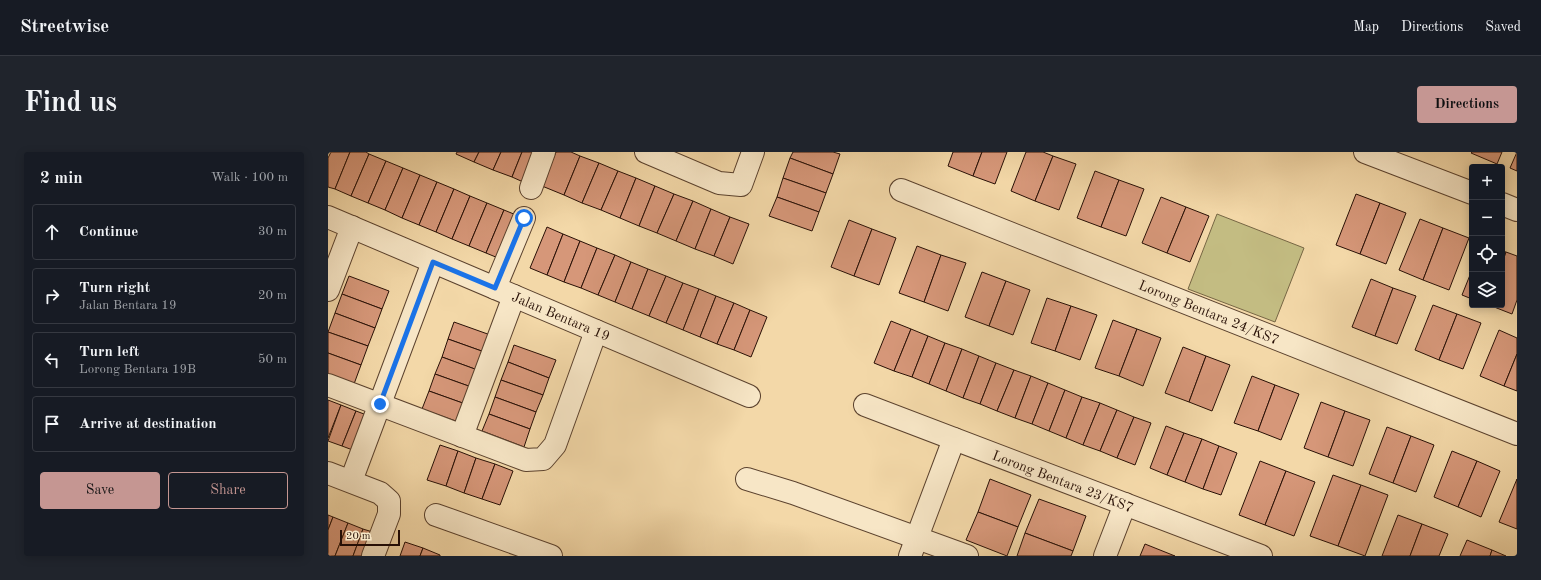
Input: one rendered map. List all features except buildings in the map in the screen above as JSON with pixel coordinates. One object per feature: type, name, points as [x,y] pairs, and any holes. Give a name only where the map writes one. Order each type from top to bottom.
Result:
[{"type":"street","points":[[531,188],[544,152]]},
{"type":"street","points":[[653,153],[719,183],[741,185],[753,152]]},
{"type":"street","points":[[1365,152],[1469,192]]},
{"type":"street","name":"Lorong Bentara 24/KS7","points":[[901,190],[1517,434]]},
{"type":"street","points":[[1505,205],[1517,210]]},
{"type":"street","name":"Jalan Bentara 19","points":[[328,217],[749,396]]},
{"type":"street","points":[[462,436],[505,292],[524,218]]},
{"type":"street","points":[[328,290],[352,227]]},
{"type":"street","points":[[351,481],[433,262]]},
{"type":"street","points":[[328,385],[526,460],[543,459],[555,445],[596,331]]},
{"type":"street","name":"Lorong Bentara 23/KS7","points":[[865,405],[1261,556]]},
{"type":"street","points":[[913,547],[954,439]]},
{"type":"street","points":[[328,473],[380,493],[389,501],[389,514],[373,556]]},
{"type":"street","points":[[747,479],[793,493],[913,547],[967,556]]},
{"type":"street","points":[[1105,556],[1125,504]]},
{"type":"street","points":[[436,515],[551,556]]},
{"type":"shaded area","points":[[1217,214],[1304,248],[1275,322],[1188,289]]},
{"type":"route","points":[[380,404],[433,262],[495,288],[524,218]]}]
